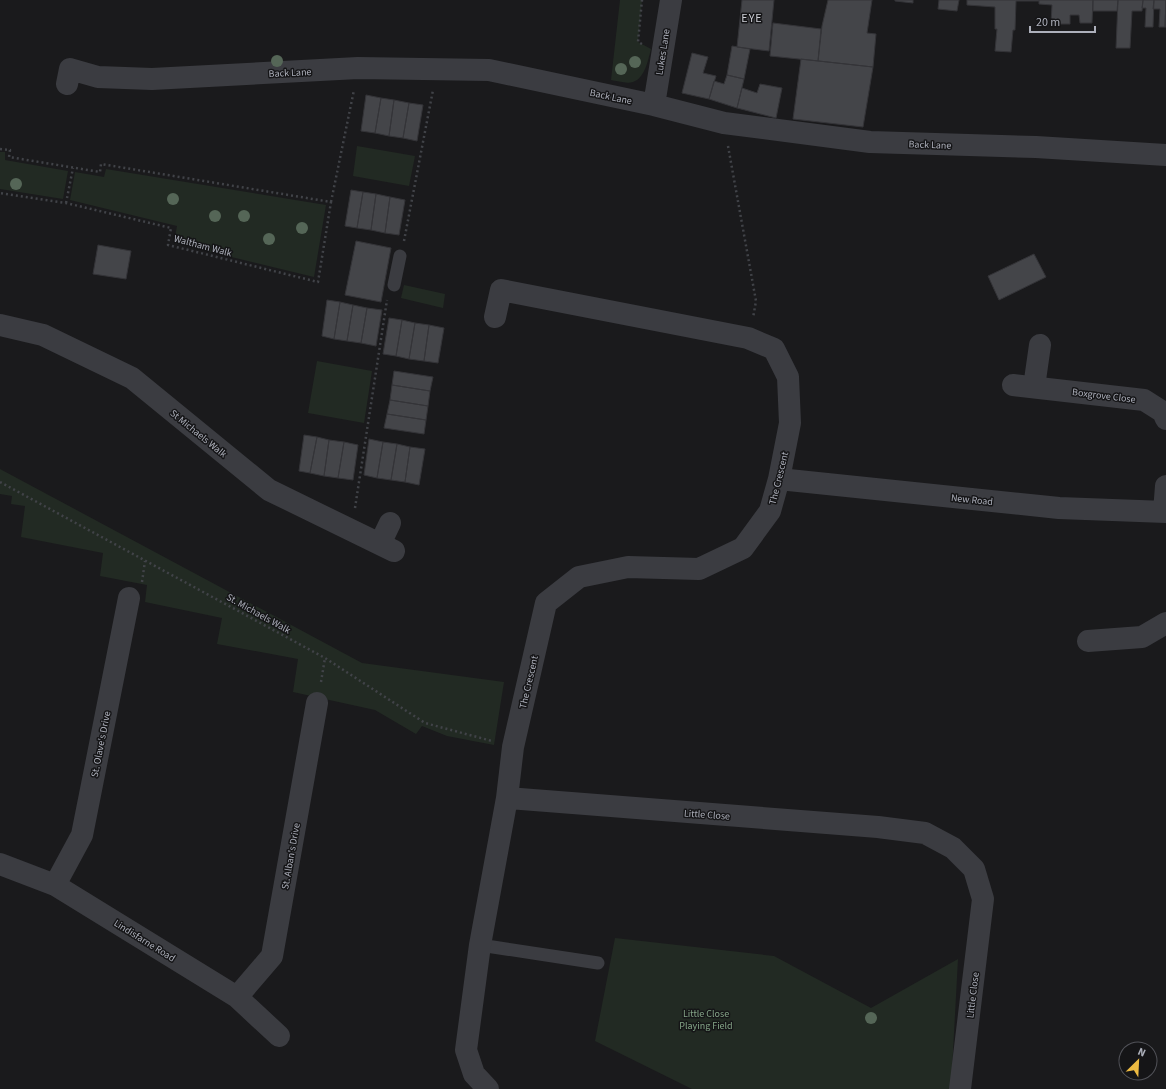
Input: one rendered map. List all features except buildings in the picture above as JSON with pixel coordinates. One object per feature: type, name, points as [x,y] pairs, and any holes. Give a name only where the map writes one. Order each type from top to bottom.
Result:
[{"type":"street","name":"Lukes Lane","points":[[654,105],[671,0]]},
{"type":"street","name":"Back Lane","points":[[67,84],[70,69],[98,77],[152,79],[358,68],[489,70],[577,84],[724,124],[870,142],[1036,147],[1166,154]]},
{"type":"street","name":"The Crescent","points":[[495,317],[501,290],[748,338],[774,349],[788,377],[790,423],[779,479],[770,511],[743,548],[699,569],[628,567],[579,577],[546,604],[513,747],[506,798]]},
{"type":"street","name":"St Michaels Walk","points":[[0,325],[43,335],[132,378],[269,490],[387,548],[390,524]]},
{"type":"street","name":"Boxgrove Close","points":[[1040,345],[1024,386],[1144,400],[1163,412],[1166,420]]},
{"type":"street","name":"New Road","points":[[779,479],[1059,508],[1165,512]]},
{"type":"street","points":[[1165,512],[1166,486]]},
{"type":"street","name":"St. Olave's Drive","points":[[55,885],[82,835],[129,598]]},
{"type":"street","points":[[1088,641],[1142,637],[1166,623]]},
{"type":"street","name":"St. Alban's Drive","points":[[237,997],[272,956],[317,703]]},
{"type":"street","points":[[488,1089],[474,1074],[466,1050],[480,945],[506,798]]},
{"type":"street","name":"Little Close","points":[[506,798],[878,827],[924,833],[953,848],[974,869],[983,899],[960,1089]]},
{"type":"street","name":"Lindisfarne Road","points":[[0,864],[55,885],[237,997],[279,1036]]},
{"type":"lane","points":[[394,285],[400,256]]},
{"type":"lane","points":[[480,945],[598,963]]},
{"type":"path","name":"Waltham Walk","points":[[0,193],[66,203],[171,228],[168,245],[318,282],[331,202],[358,68]]},
{"type":"path","points":[[724,124],[756,301],[748,338]]},
{"type":"path","points":[[0,148],[10,150],[9,157],[73,168],[100,172],[101,164],[331,202]]},
{"type":"path","points":[[66,203],[73,168]]},
{"type":"path","name":"St. Michaels Walk","points":[[0,482],[325,658],[425,723],[513,747]]},
{"type":"green space","points":[[620,0],[642,0],[638,42],[651,49],[643,73],[637,80],[631,83],[611,80]]},
{"type":"green space","points":[[357,146],[415,156],[409,186],[353,176]]},
{"type":"green space","points":[[0,152],[5,152],[5,160],[68,171],[63,199],[0,189]]},
{"type":"green space","points":[[106,169],[326,205],[314,277],[174,243],[177,226],[70,200],[75,172],[104,177]]},
{"type":"green space","points":[[404,285],[445,294],[443,308],[401,298]]},
{"type":"green space","points":[[317,361],[372,371],[364,423],[308,413]]},
{"type":"green space","points":[[0,469],[362,663],[504,682],[494,745],[447,736],[422,726],[416,734],[375,710],[293,692],[298,659],[217,644],[222,618],[145,602],[147,585],[100,576],[103,553],[21,537],[25,506],[11,504],[12,496],[0,494]]},
{"type":"green space","name":"Little Close Playing Field","points":[[615,938],[774,956],[871,1008],[958,959],[951,1089],[692,1089],[595,1041]]},
{"type":"district","name":"EYE","points":[[752,18]]}]
